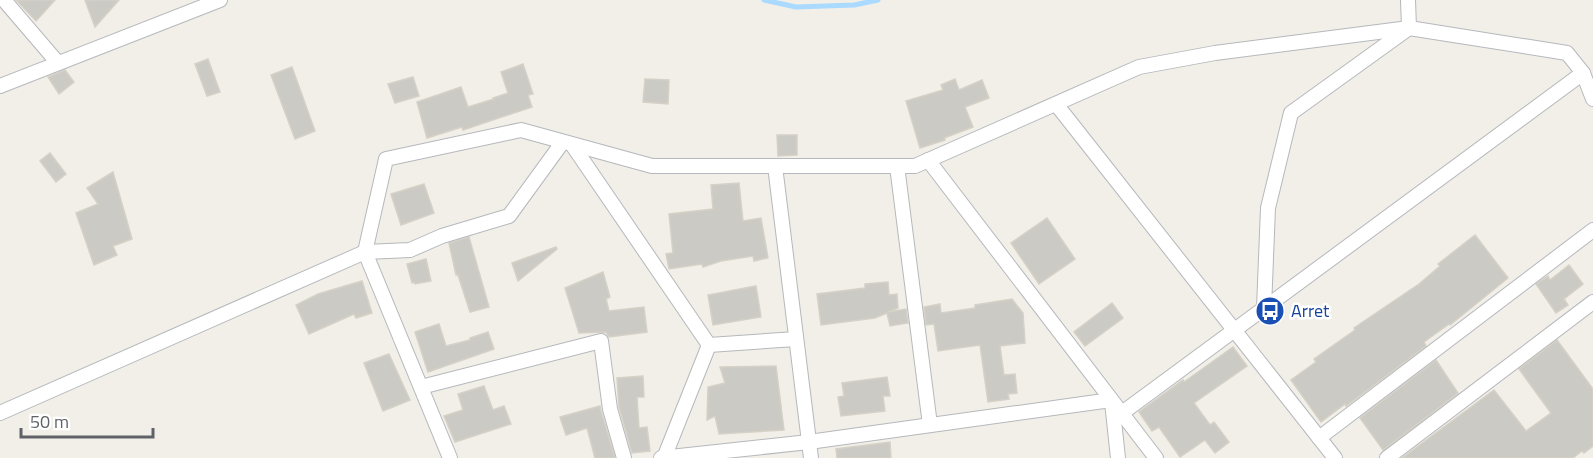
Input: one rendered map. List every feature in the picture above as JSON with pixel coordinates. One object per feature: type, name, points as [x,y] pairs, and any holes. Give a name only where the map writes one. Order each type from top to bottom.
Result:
[{"type":"street","points":[[4,0],[58,63]]},
{"type":"street","points":[[0,86],[220,0]]},
{"type":"street","points":[[1408,0],[1409,28]]},
{"type":"street","points":[[1264,308],[1268,208],[1291,113],[1409,28]]},
{"type":"street","points":[[450,458],[365,252],[386,159],[520,130],[652,166],[915,166],[1139,67],[1215,53],[1409,28],[1567,53],[1583,73],[1593,99]]},
{"type":"street","points":[[1122,413],[1583,73]]},
{"type":"street","points":[[1056,104],[1335,458]]},
{"type":"street","points":[[0,413],[365,252],[410,250],[442,236],[509,216],[567,144]]},
{"type":"street","points":[[567,144],[709,345]]},
{"type":"street","points":[[928,160],[1156,458]]},
{"type":"street","points":[[775,166],[811,458]]},
{"type":"street","points":[[897,166],[930,425]]},
{"type":"street","points":[[1319,438],[1593,230]]},
{"type":"street","points":[[1387,458],[1593,302]]},
{"type":"street","points":[[709,345],[796,339]]},
{"type":"street","points":[[421,387],[601,341],[610,409],[624,458]]},
{"type":"street","points":[[709,345],[663,458],[809,442],[1111,400]]},
{"type":"street","points":[[1111,400],[1119,458]]},
{"type":"building","points":[[16,0],[55,0],[36,21]]},
{"type":"building","points":[[85,0],[119,0],[95,27]]},
{"type":"building","points":[[208,59],[220,92],[207,96],[195,64]]},
{"type":"building","points":[[523,64],[533,94],[528,95],[532,107],[463,130],[462,127],[427,138],[417,102],[461,87],[468,107],[494,99],[508,93],[501,72]]},
{"type":"building","points":[[292,67],[315,131],[295,139],[271,75]]},
{"type":"building","points":[[65,70],[74,82],[59,94],[48,77]]},
{"type":"building","points":[[413,77],[419,96],[395,103],[388,84]]},
{"type":"building","points":[[645,79],[669,80],[668,104],[643,102]]},
{"type":"building","points":[[955,79],[959,90],[982,80],[989,98],[965,107],[973,127],[920,148],[906,101],[943,90],[941,85]]},
{"type":"building","points":[[777,135],[797,135],[797,155],[778,156]]},
{"type":"building","points":[[50,153],[66,174],[56,182],[40,161]]},
{"type":"building","points":[[113,172],[132,239],[113,246],[117,255],[94,265],[76,213],[98,204],[87,188]]},
{"type":"building","points":[[739,183],[743,221],[761,218],[768,258],[754,261],[753,256],[721,261],[703,267],[702,264],[669,269],[666,254],[673,253],[669,214],[713,209],[711,185]]},
{"type":"building","points":[[424,184],[434,213],[401,225],[391,194]]},
{"type":"building","points":[[1047,218],[1075,259],[1039,284],[1011,243]]},
{"type":"building","points":[[1475,235],[1508,278],[1450,325],[1424,342],[1426,346],[1321,422],[1291,380],[1316,362],[1314,359],[1355,330],[1354,328],[1419,284],[1440,266],[1438,264]]},
{"type":"building","points":[[469,237],[489,307],[470,312],[458,275],[456,275],[449,243]]},
{"type":"building","points":[[556,247],[557,249],[518,281],[512,263]]},
{"type":"building","points":[[426,259],[431,281],[412,283],[407,264]]},
{"type":"building","points":[[1569,265],[1583,284],[1564,299],[1568,305],[1556,313],[1536,284],[1548,276],[1550,280]]},
{"type":"building","points":[[603,272],[610,297],[606,299],[609,311],[644,307],[647,332],[609,337],[606,332],[579,333],[565,288]]},
{"type":"building","points":[[362,281],[372,313],[356,318],[354,314],[309,334],[296,305],[318,294]]},
{"type":"building","points":[[888,282],[889,295],[897,294],[898,308],[888,312],[906,309],[908,323],[890,326],[887,313],[875,318],[821,325],[817,294],[865,288],[865,284]]},
{"type":"building","points":[[756,286],[761,317],[713,325],[708,295]]},
{"type":"building","points":[[1012,299],[1023,313],[1025,343],[1000,346],[1004,375],[1015,374],[1017,393],[1008,394],[1009,399],[988,402],[980,345],[938,351],[934,324],[926,325],[924,307],[940,304],[941,313]]},
{"type":"building","points":[[1112,303],[1123,318],[1085,346],[1074,332]]},
{"type":"building","points":[[439,324],[446,346],[470,340],[470,338],[488,332],[494,349],[428,372],[415,332]]},
{"type":"building","points":[[1557,340],[1593,389],[1593,446],[1584,453],[1582,451],[1573,458],[1402,458],[1494,390],[1526,431],[1551,413],[1519,369]]},
{"type":"building","points":[[1233,347],[1247,366],[1194,403],[1210,425],[1214,422],[1229,442],[1215,453],[1205,440],[1180,457],[1159,427],[1152,431],[1139,412]]},
{"type":"building","points":[[389,354],[410,400],[383,411],[364,363]]},
{"type":"building","points":[[1436,360],[1458,393],[1383,450],[1360,418]]},
{"type":"building","points":[[776,366],[784,430],[719,434],[715,416],[707,420],[708,387],[725,383],[720,367]]},
{"type":"building","points":[[643,376],[644,397],[637,397],[639,428],[647,427],[650,451],[632,453],[619,407],[617,378]]},
{"type":"building","points":[[887,377],[890,396],[883,396],[885,411],[841,416],[838,397],[844,396],[842,383]]},
{"type":"building","points":[[484,386],[493,410],[504,406],[511,424],[455,442],[444,416],[463,410],[458,394]]},
{"type":"building","points":[[600,406],[615,458],[595,458],[587,428],[566,435],[560,417]]},
{"type":"building","points":[[890,442],[891,458],[837,458],[836,449]]},
{"type":"waterway","points":[[764,0],[796,7],[854,5],[878,0]]},
{"type":"place","name":"Arret","points":[[1270,311]]}]
